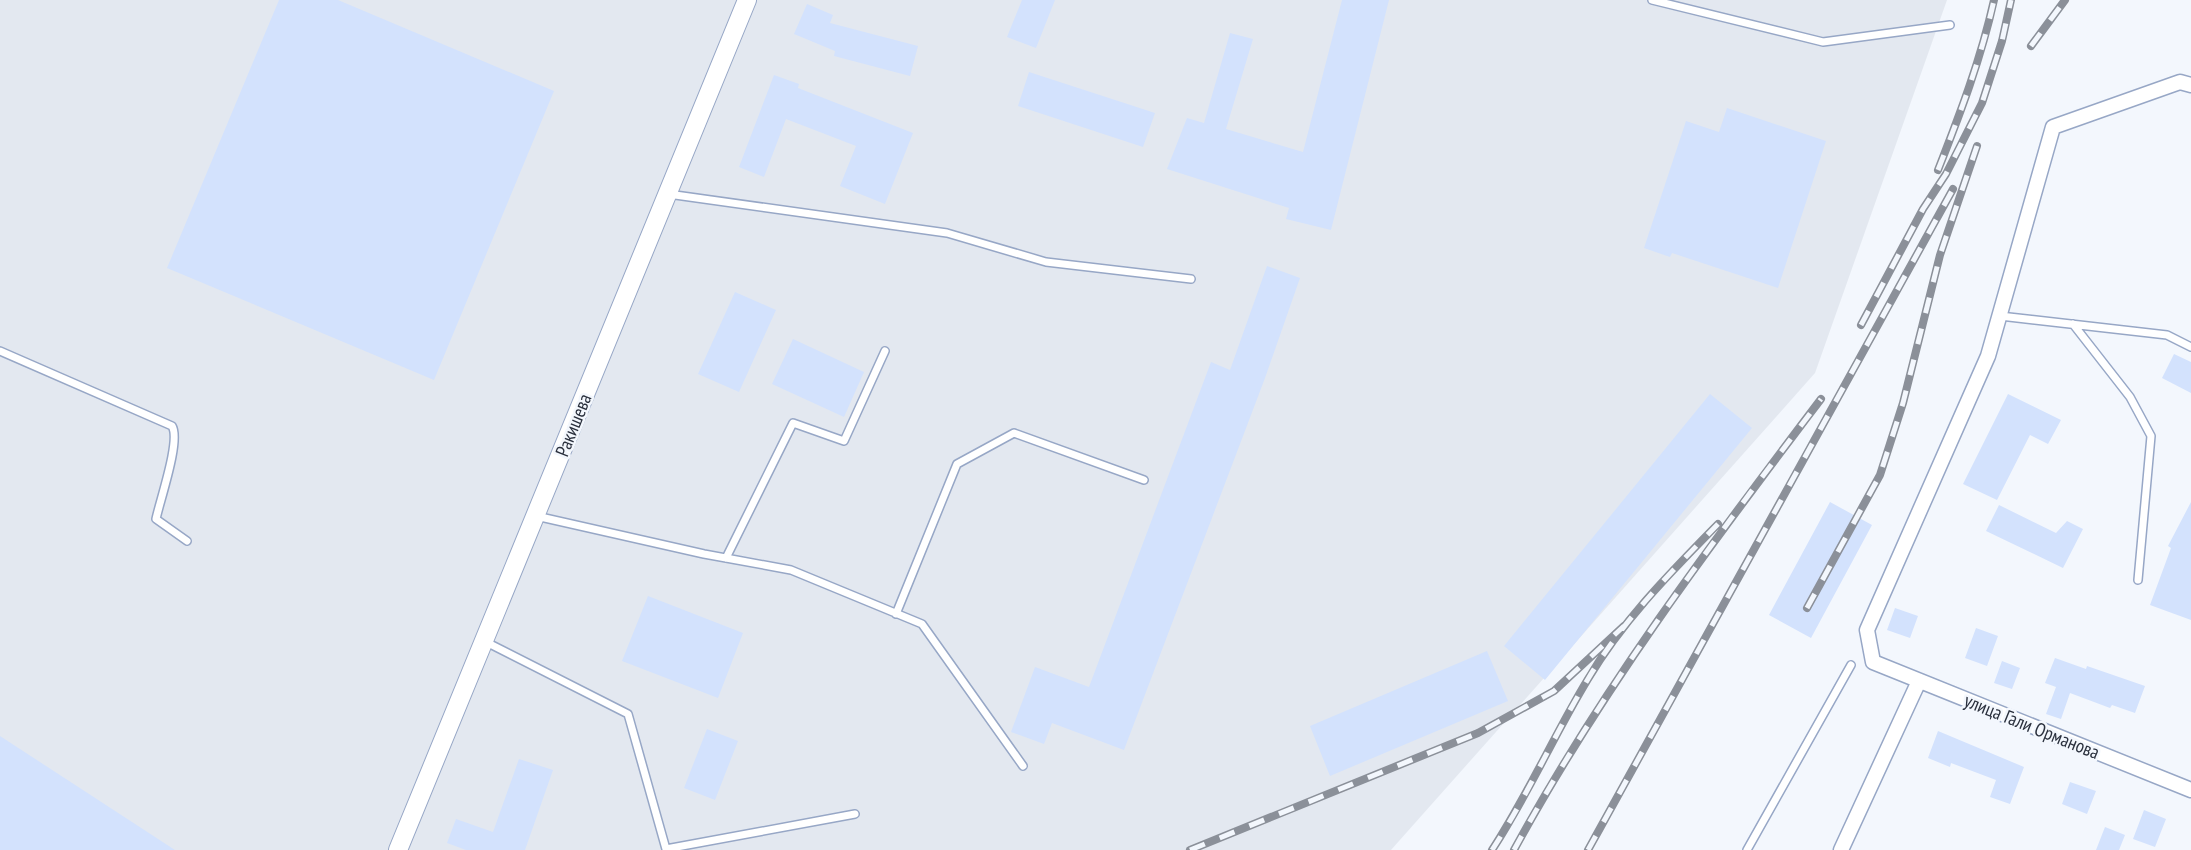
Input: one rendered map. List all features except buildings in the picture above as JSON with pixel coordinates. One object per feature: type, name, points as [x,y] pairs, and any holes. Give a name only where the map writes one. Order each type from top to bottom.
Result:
[{"type":"street","name":"Ракишева","points":[[398,850],[747,0]]},
{"type":"street","points":[[2000,316],[2053,127],[2180,82],[2191,85]]},
{"type":"street","name":"улица Гали Орманова","points":[[2000,316],[1988,356],[1867,630],[1873,662],[2191,790]]},
{"type":"street","points":[[1841,850],[1919,681]]},
{"type":"lane","points":[[1652,0],[1823,42],[1951,25]]},
{"type":"lane","points":[[668,194],[947,233],[1046,262],[1191,279]]},
{"type":"lane","points":[[2000,316],[2167,335],[2191,347]]},
{"type":"lane","points":[[2073,324],[2130,397],[2151,436],[2138,580]]},
{"type":"lane","points":[[0,351],[172,426],[174,439],[156,519],[187,541]]},
{"type":"lane","points":[[726,558],[793,423],[844,441],[885,351]]},
{"type":"lane","points":[[896,614],[957,464],[1014,433],[1144,481]]},
{"type":"lane","points":[[536,516],[791,570],[922,624],[1023,766]]},
{"type":"lane","points":[[484,641],[628,714],[666,849],[855,814]]},
{"type":"lane","points":[[1747,850],[1850,665]]},
{"type":"shaded area","points":[[0,0],[1947,0],[1815,373],[1391,850],[0,850]]},
{"type":"railway","points":[[1938,170],[1976,65],[1994,0]]},
{"type":"railway","points":[[1861,325],[1923,209],[1946,174],[1982,103],[2002,41],[2011,0]]},
{"type":"railway","points":[[2031,46],[2065,0]]},
{"type":"railway","points":[[1807,608],[1880,475],[1903,403],[1940,255],[1977,146]]},
{"type":"railway","points":[[1588,850],[1953,189]]},
{"type":"railway","points":[[1514,850],[1583,732],[1620,675],[1698,563],[1821,399]]},
{"type":"railway","points":[[1492,850],[1602,657],[1648,597],[1718,524]]},
{"type":"railway","points":[[1190,850],[1478,733],[1554,691],[1624,626]]}]
